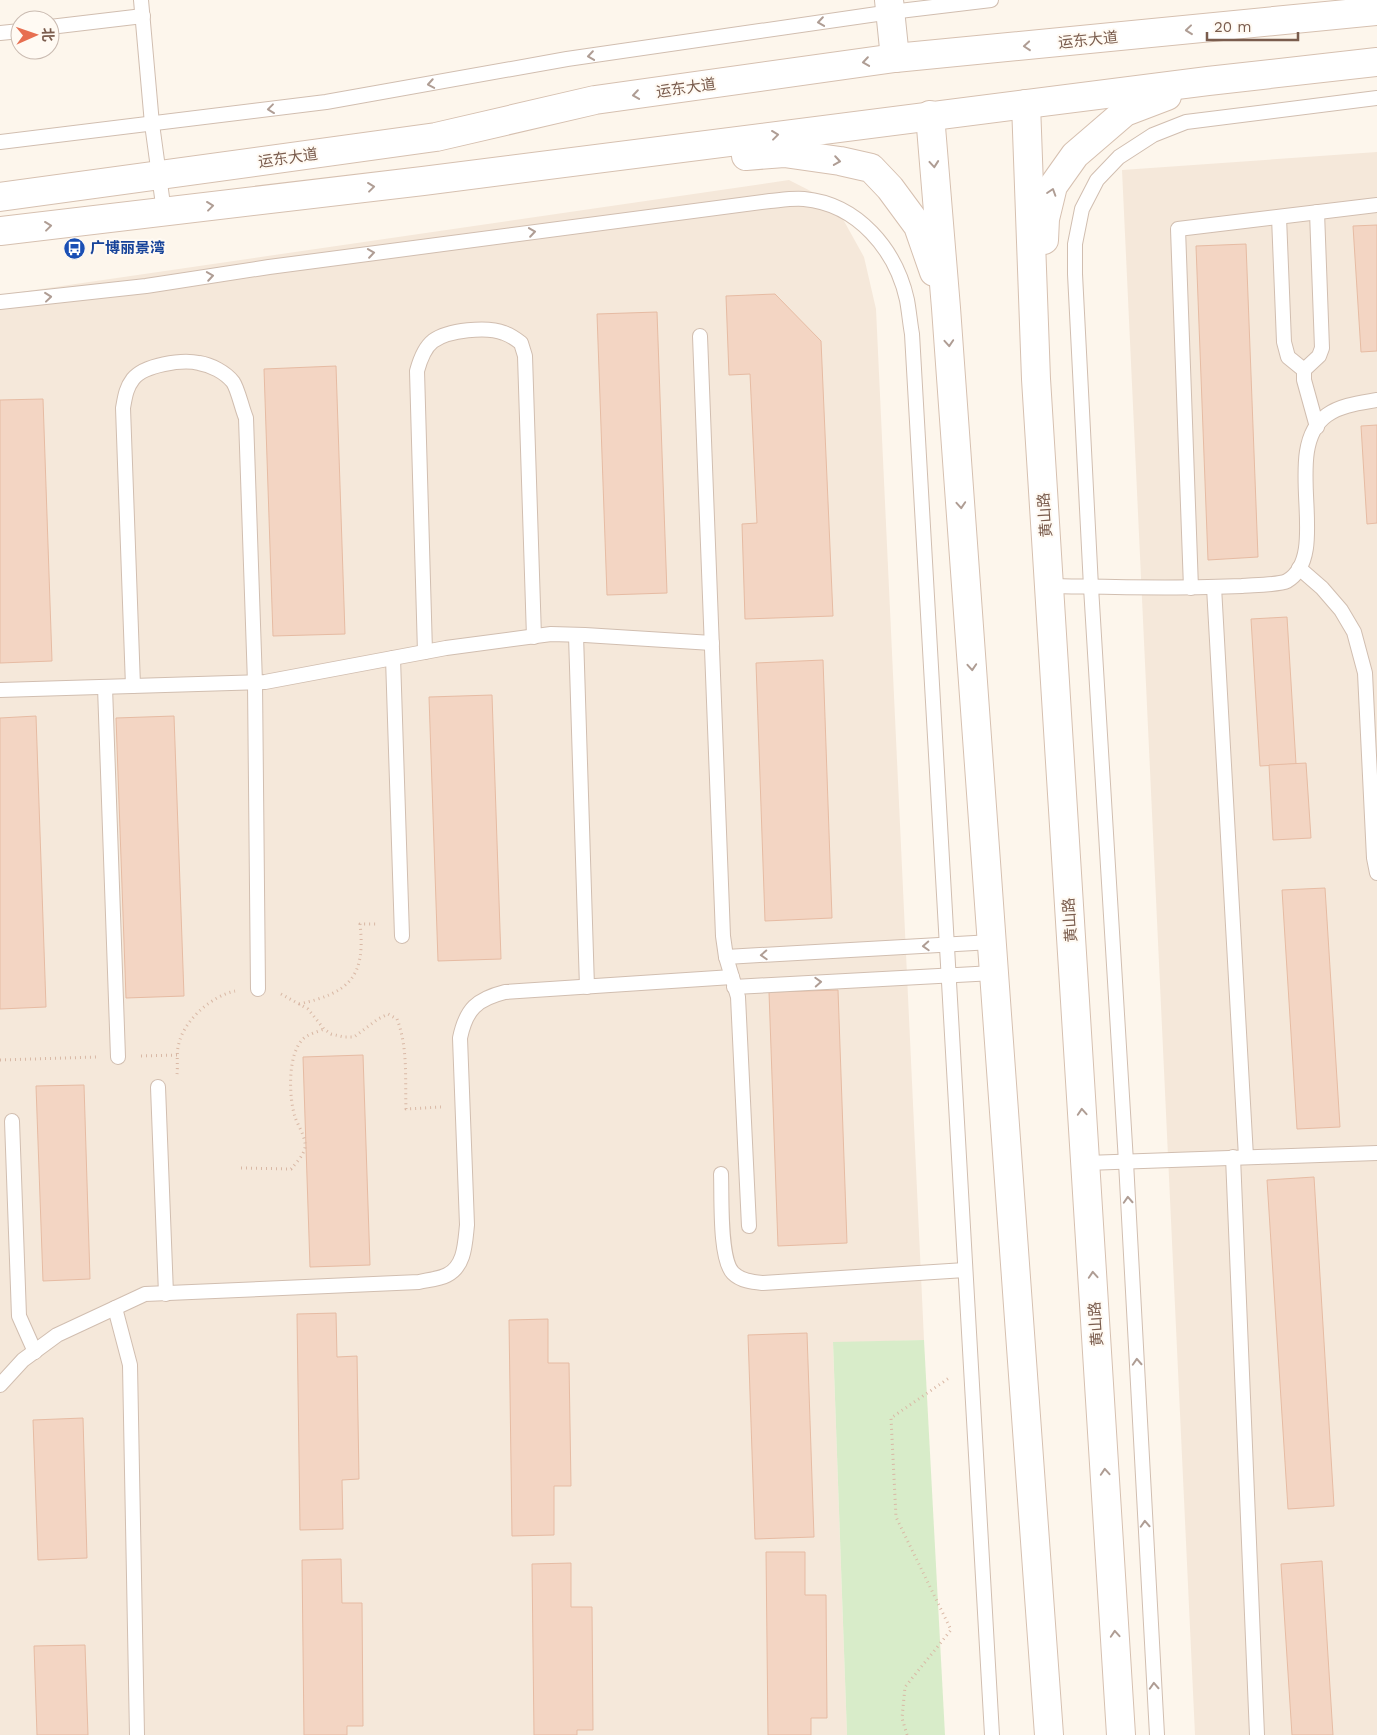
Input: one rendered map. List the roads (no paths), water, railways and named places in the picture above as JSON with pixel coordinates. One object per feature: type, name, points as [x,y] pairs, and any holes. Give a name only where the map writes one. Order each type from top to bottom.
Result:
[{"type":"main road","points":[[890,6],[895,58]]},
{"type":"main road","name":"运东大道","points":[[0,197],[436,137],[596,100],[895,58],[1377,11]]},
{"type":"main road","points":[[0,231],[423,180],[1208,80],[1377,62]]},
{"type":"main road","points":[[1036,379],[1045,219],[1053,186],[1075,155],[1125,112],[1208,80]]},
{"type":"main road","name":"黄山路","points":[[1026,104],[1036,379],[1121,1735]]},
{"type":"main road","points":[[930,115],[946,308],[1049,1735]]},
{"type":"main road","points":[[423,180],[784,154],[871,168],[890,188],[918,226],[946,308]]},
{"type":"lane","points":[[141,0],[152,124],[164,212]]},
{"type":"lane","points":[[0,142],[326,102],[567,59],[890,6],[991,0]]},
{"type":"lane","points":[[60,26],[143,16]]},
{"type":"lane","points":[[1157,1735],[1126,1162],[1091,587],[1075,244],[1082,209],[1097,180],[1119,157],[1153,136],[1186,122],[1377,98]]},
{"type":"lane","points":[[0,302],[146,286],[269,267],[770,201],[805,199],[830,205],[855,217],[880,240],[896,266],[907,299],[912,334],[992,1735]]},
{"type":"lane","points":[[1191,588],[1178,229],[1377,205]]},
{"type":"lane","points":[[1316,427],[1304,380],[1304,370],[1319,356],[1322,348],[1317,212]]},
{"type":"lane","points":[[1279,217],[1284,342],[1288,357],[1304,370]]},
{"type":"lane","points":[[425,652],[417,371],[423,354],[433,341],[467,330],[487,329],[505,333],[521,342],[524,356],[534,636]]},
{"type":"lane","points":[[700,336],[723,936],[726,957],[738,997],[749,1226]]},
{"type":"lane","points":[[133,686],[123,408],[126,389],[134,377],[151,367],[177,362],[198,362],[218,369],[233,382],[246,418],[255,683],[258,989]]},
{"type":"lane","points":[[1049,586],[1191,588],[1286,582],[1303,560],[1306,545],[1306,461],[1309,439],[1325,416],[1340,408],[1377,400]]},
{"type":"lane","points":[[1298,568],[1322,588],[1341,610],[1354,632],[1365,673],[1374,858],[1377,873]]},
{"type":"lane","points":[[1214,587],[1239,1157],[1257,1735]]},
{"type":"lane","points":[[0,690],[265,682],[425,652],[550,634],[712,643]]},
{"type":"lane","points":[[576,635],[587,987]]},
{"type":"lane","points":[[392,658],[402,930]]},
{"type":"lane","points":[[105,687],[118,1057]]},
{"type":"lane","points":[[726,957],[992,942]]},
{"type":"lane","points":[[0,1386],[22,1360],[57,1336],[146,1294],[419,1282],[447,1275],[462,1259],[467,1225],[460,1038],[468,1014],[478,1002],[491,995],[506,992],[587,987],[994,973]]},
{"type":"lane","points":[[158,1087],[166,1294]]},
{"type":"lane","points":[[12,1121],[19,1316],[35,1352]]},
{"type":"lane","points":[[1086,1163],[1377,1153]]},
{"type":"lane","points":[[720,1174],[724,1252],[728,1266],[734,1274],[748,1281],[762,1283],[965,1270]]},
{"type":"lane","points":[[115,1308],[130,1365],[137,1735]]},
{"type":"place","name":"广博丽景湾","points":[[74,248]]}]
